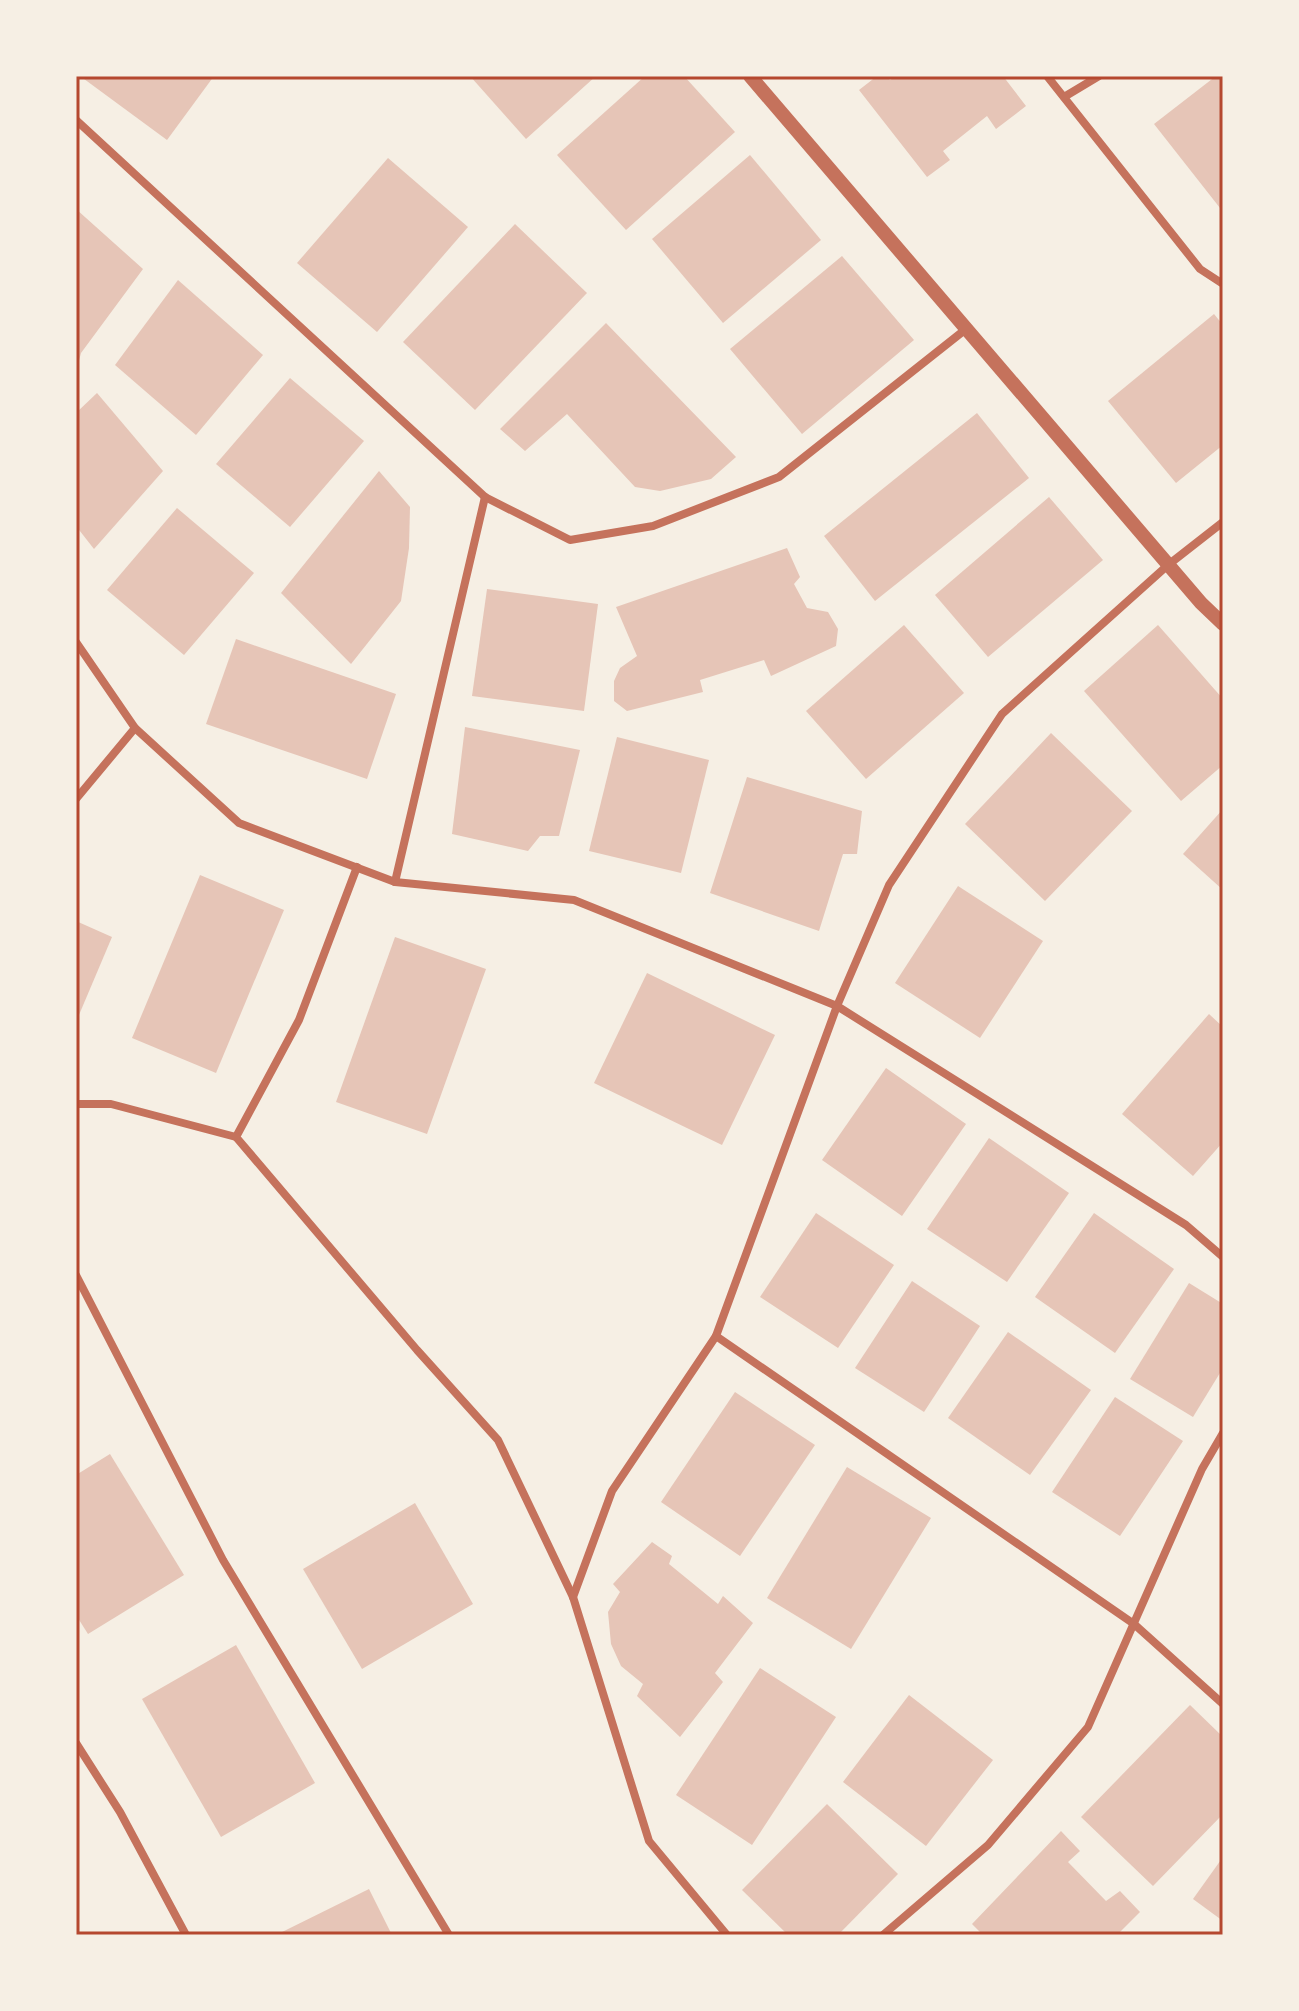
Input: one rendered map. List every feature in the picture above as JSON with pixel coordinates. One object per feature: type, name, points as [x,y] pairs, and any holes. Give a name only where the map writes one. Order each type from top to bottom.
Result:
[{"type":"street","points":[[750,76],[1168,565],[1223,624]]},
{"type":"street","points":[[1047,76],[1200,269],[1223,284]]},
{"type":"street","points":[[1064,97],[1099,76]]},
{"type":"street","points":[[76,120],[485,497],[570,540],[653,526],[779,477],[966,329]]},
{"type":"street","points":[[395,882],[485,497]]},
{"type":"street","points":[[573,1597],[612,1491],[716,1336],[837,1006],[889,885],[1002,714],[1168,565],[1223,522]]},
{"type":"street","points":[[76,642],[135,728],[239,823],[395,882],[574,900],[837,1006],[1186,1225],[1223,1257]]},
{"type":"street","points":[[76,799],[135,728]]},
{"type":"street","points":[[236,1137],[299,1020],[357,867]]},
{"type":"street","points":[[76,1104],[111,1104],[236,1137],[417,1350],[498,1440],[573,1597],[649,1841],[727,1935]]},
{"type":"street","points":[[76,1275],[223,1560],[449,1935]]},
{"type":"street","points":[[716,1336],[1134,1624],[1223,1704]]},
{"type":"street","points":[[883,1935],[988,1845],[1088,1727],[1202,1469],[1223,1433]]},
{"type":"street","points":[[76,1743],[120,1812],[186,1935]]},
{"type":"building","points":[[80,76],[214,76],[167,140]]},
{"type":"building","points":[[470,76],[596,76],[526,139]]},
{"type":"building","points":[[645,76],[684,76],[735,132],[626,230],[557,155]]},
{"type":"building","points":[[877,76],[887,76],[890,80],[896,76],[1003,76],[1026,106],[996,129],[987,116],[943,151],[950,160],[927,177],[859,90]]},
{"type":"building","points":[[1216,76],[1223,76],[1223,205],[1220,208],[1154,124]]},
{"type":"building","points":[[750,155],[821,240],[723,323],[652,239]]},
{"type":"building","points":[[388,158],[468,227],[377,332],[297,263]]},
{"type":"building","points":[[76,209],[143,269],[81,353],[77,368]]},
{"type":"building","points":[[515,224],[587,293],[475,410],[403,342]]},
{"type":"building","points":[[842,256],[914,340],[802,434],[730,349]]},
{"type":"building","points":[[178,280],[263,355],[196,435],[115,365]]},
{"type":"building","points":[[1214,314],[1223,325],[1223,445],[1176,483],[1108,401]]},
{"type":"building","points":[[606,323],[736,457],[711,479],[660,491],[635,487],[567,414],[525,451],[500,429]]},
{"type":"building","points":[[290,378],[364,441],[290,527],[216,464]]},
{"type":"building","points":[[97,393],[163,471],[94,549],[76,526],[76,413]]},
{"type":"building","points":[[977,413],[1029,478],[875,601],[824,536]]},
{"type":"building","points":[[379,471],[410,507],[409,548],[401,601],[351,664],[281,593]]},
{"type":"building","points":[[1049,497],[1103,560],[988,657],[935,595]]},
{"type":"building","points":[[177,508],[254,573],[184,655],[107,590]]},
{"type":"building","points":[[787,548],[800,577],[794,584],[807,608],[828,612],[838,629],[836,646],[771,676],[764,660],[700,680],[703,692],[627,711],[614,701],[614,681],[620,668],[637,656],[616,607]]},
{"type":"building","points":[[487,589],[598,604],[584,711],[472,696]]},
{"type":"building","points":[[904,625],[964,693],[866,779],[806,711]]},
{"type":"building","points":[[1158,625],[1223,699],[1223,765],[1181,801],[1084,691]]},
{"type":"building","points":[[236,639],[396,694],[367,779],[206,724]]},
{"type":"building","points":[[465,727],[580,750],[559,836],[540,836],[528,851],[452,834]]},
{"type":"building","points":[[1051,733],[1132,811],[1045,901],[965,824]]},
{"type":"building","points":[[617,737],[709,760],[681,873],[589,851]]},
{"type":"building","points":[[747,777],[862,811],[857,854],[843,854],[819,931],[710,893]]},
{"type":"building","points":[[1223,809],[1223,890],[1183,854]]},
{"type":"building","points":[[200,875],[284,910],[216,1073],[132,1038]]},
{"type":"building","points":[[958,886],[1043,941],[980,1038],[895,983]]},
{"type":"building","points":[[76,921],[112,937],[76,1022]]},
{"type":"building","points":[[395,937],[486,969],[427,1134],[336,1102]]},
{"type":"building","points":[[647,973],[775,1035],[722,1145],[594,1083]]},
{"type":"building","points":[[1209,1014],[1223,1027],[1223,1142],[1193,1176],[1122,1114]]},
{"type":"building","points":[[886,1068],[966,1124],[902,1216],[822,1160]]},
{"type":"building","points":[[989,1138],[1069,1193],[1007,1282],[927,1229]]},
{"type":"building","points":[[816,1213],[894,1265],[838,1348],[760,1297]]},
{"type":"building","points":[[1094,1213],[1174,1269],[1115,1353],[1035,1297]]},
{"type":"building","points":[[912,1281],[980,1326],[924,1412],[855,1368]]},
{"type":"building","points":[[1189,1283],[1223,1304],[1223,1368],[1193,1417],[1130,1379]]},
{"type":"building","points":[[1008,1332],[1091,1390],[1030,1475],[948,1418]]},
{"type":"building","points":[[735,1392],[815,1445],[740,1556],[661,1502]]},
{"type":"building","points":[[1115,1397],[1183,1441],[1120,1536],[1052,1492]]},
{"type":"building","points":[[110,1454],[184,1575],[88,1634],[76,1615],[76,1475]]},
{"type":"building","points":[[847,1467],[931,1518],[851,1649],[767,1598]]},
{"type":"building","points":[[415,1503],[473,1604],[362,1669],[303,1569]]},
{"type":"building","points":[[652,1542],[672,1556],[669,1564],[718,1604],[723,1596],[753,1623],[715,1673],[723,1682],[680,1737],[637,1696],[643,1684],[621,1666],[611,1644],[608,1612],[620,1592],[613,1584]]},
{"type":"building","points":[[236,1645],[315,1783],[221,1837],[142,1699]]},
{"type":"building","points":[[760,1668],[836,1717],[752,1845],[676,1795]]},
{"type":"building","points":[[909,1695],[993,1760],[926,1846],[843,1782]]},
{"type":"building","points":[[1190,1705],[1223,1737],[1223,1814],[1153,1886],[1081,1817]]},
{"type":"building","points":[[827,1804],[898,1874],[838,1935],[788,1935],[742,1890]]},
{"type":"building","points":[[1061,1831],[1080,1851],[1068,1862],[1106,1901],[1120,1891],[1140,1912],[1117,1935],[983,1935],[972,1924]]},
{"type":"building","points":[[1223,1857],[1223,1921],[1193,1899]]},
{"type":"building","points":[[369,1889],[392,1935],[276,1935]]}]
